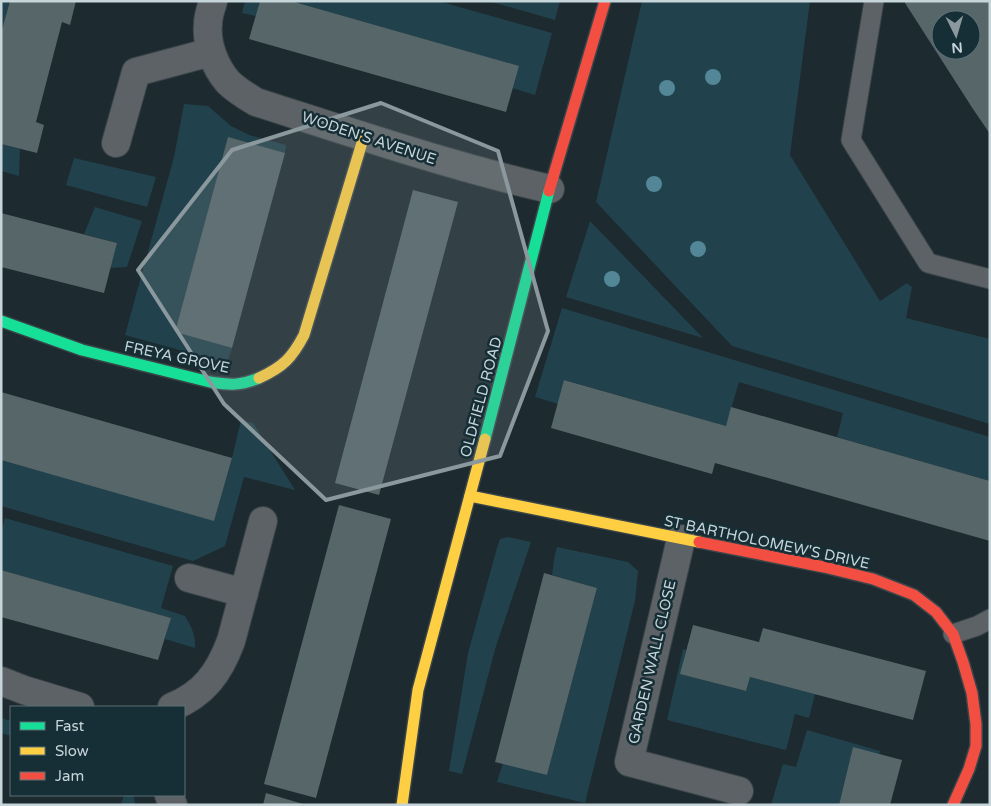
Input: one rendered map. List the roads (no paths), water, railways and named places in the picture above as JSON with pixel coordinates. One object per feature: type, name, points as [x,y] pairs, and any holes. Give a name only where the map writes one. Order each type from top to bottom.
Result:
[{"type":"street","name":"WODEN'S AVENUE","points":[[213,1],[208,23],[208,38],[211,52],[218,68],[228,82],[241,94],[256,102],[438,160],[550,189]]},
{"type":"street","name":"OLDFIELD ROAD","points":[[402,805],[418,690],[494,408],[550,189],[605,1]]},
{"type":"street","points":[[116,143],[136,72],[211,52]]},
{"type":"street","name":"FREYA GROVE","points":[[1,321],[82,350],[210,382],[230,385],[248,382],[276,369],[288,360],[304,335],[364,136]]},
{"type":"street","name":"ST BARTHOLOMEW'S DRIVE","points":[[470,496],[824,567],[873,579],[914,595],[936,612],[953,634],[964,662],[972,693],[976,724],[976,746],[969,769],[953,805]]},
{"type":"street","points":[[174,706],[186,701],[204,687],[216,673],[225,658],[232,641],[264,522]]},
{"type":"street","name":"GARDEN WALL CLOSE","points":[[681,539],[629,762],[739,791]]},
{"type":"street","points":[[189,578],[244,593]]},
{"type":"street","points":[[1,680],[24,690],[77,706]]},
{"type":"lane","points":[[874,1],[851,140],[928,263],[990,279]]},
{"type":"lane","points":[[953,634],[990,620]]}]
